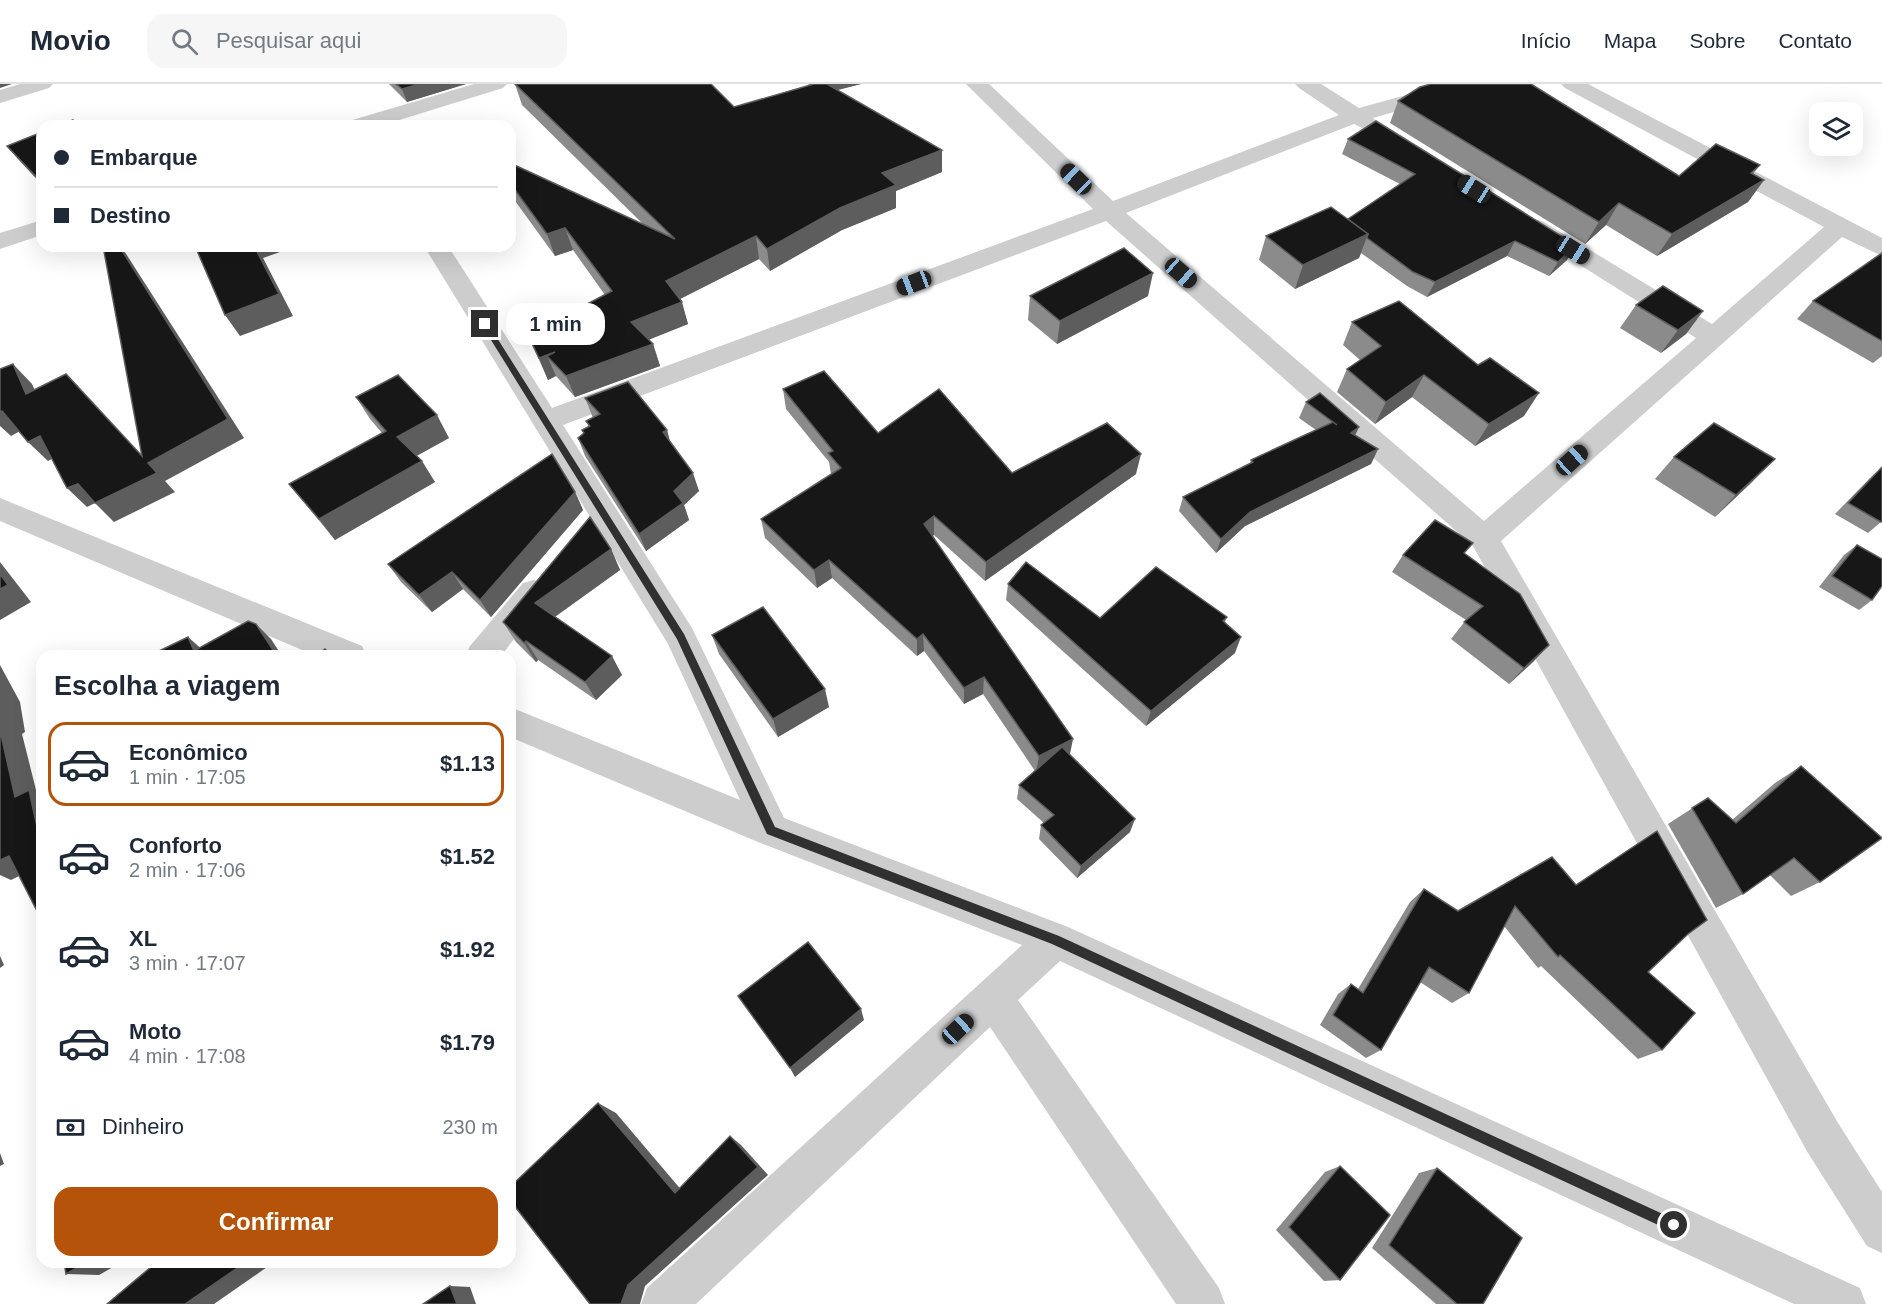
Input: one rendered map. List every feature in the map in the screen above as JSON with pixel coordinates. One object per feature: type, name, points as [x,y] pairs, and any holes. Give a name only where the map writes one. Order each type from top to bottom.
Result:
[{"type":"street","points":[[0,97],[42,84]]},
{"type":"street","points":[[379,120],[496,84]]},
{"type":"street","points":[[977,84],[1109,210],[1484,538],[1823,1138],[1882,1231]]},
{"type":"street","points":[[1306,84],[1386,135]]},
{"type":"street","points":[[545,421],[1355,116],[1470,84]]},
{"type":"street","points":[[1572,84],[1882,248]]},
{"type":"street","points":[[1518,216],[1712,336]]},
{"type":"street","points":[[1484,538],[1840,226]]},
{"type":"street","points":[[0,241],[36,230]]},
{"type":"street","points":[[440,252],[545,421],[594,520],[681,637],[771,830]]},
{"type":"street","points":[[0,509],[337,650]]},
{"type":"street","points":[[486,650],[549,574]]},
{"type":"street","points":[[516,724],[771,830],[1055,940],[1844,1304]]},
{"type":"street","points":[[663,1304],[1055,940]]},
{"type":"street","points":[[993,997],[1203,1304]]},
{"type":"building","points":[[396,84],[420,84],[402,89]]},
{"type":"building","points":[[515,84],[711,84],[734,107],[814,84],[827,84],[942,150],[882,173],[896,185],[840,208],[767,249],[756,236],[666,281],[682,302],[631,322],[653,344],[566,376],[547,356],[555,352],[539,358],[528,335],[612,291],[565,228],[547,234],[516,191],[516,166],[675,239]]},
{"type":"building","points":[[1431,84],[1531,84],[1679,176],[1716,144],[1760,165],[1751,173],[1764,180],[1672,234],[1619,203],[1599,222],[1398,101],[1420,87]]},
{"type":"building","points":[[1376,121],[1576,245],[1558,262],[1515,241],[1435,282],[1413,272],[1367,238],[1368,234],[1348,219],[1415,174],[1348,139]]},
{"type":"building","points":[[36,134],[36,177],[7,146]]},
{"type":"building","points":[[1331,207],[1368,234],[1303,265],[1266,236]]},
{"type":"building","points":[[1124,248],[1153,273],[1060,321],[1030,296]]},
{"type":"building","points":[[104,252],[123,252],[228,419],[148,463],[157,473],[95,503],[78,484],[67,488],[40,436],[28,442],[2,411],[0,412],[0,369],[13,364],[26,394],[66,374],[142,456]]},
{"type":"building","points":[[198,252],[257,252],[279,294],[225,315]]},
{"type":"building","points":[[1882,253],[1882,341],[1813,301]]},
{"type":"building","points":[[1663,286],[1703,311],[1678,330],[1636,305]]},
{"type":"building","points":[[1399,301],[1478,365],[1490,358],[1539,393],[1489,424],[1424,375],[1386,402],[1347,369],[1381,346],[1352,322]]},
{"type":"building","points":[[824,371],[878,433],[939,389],[1012,473],[1107,423],[1141,454],[986,562],[934,516],[924,524],[1073,739],[1039,756],[984,677],[964,688],[923,634],[917,639],[829,560],[814,570],[761,519],[841,468],[828,453],[833,451],[783,389]]},
{"type":"building","points":[[398,375],[437,415],[397,437],[422,461],[319,519],[289,484],[386,431],[356,397]]},
{"type":"building","points":[[628,382],[667,430],[663,432],[693,473],[674,491],[683,503],[639,534],[578,438],[584,433],[582,430],[590,426],[586,421],[600,414],[585,398]]},
{"type":"building","points":[[1320,393],[1359,427],[1351,433],[1378,449],[1250,512],[1221,539],[1183,497],[1253,462],[1251,460],[1333,422],[1306,402]]},
{"type":"building","points":[[1714,423],[1775,459],[1736,495],[1674,457]]},
{"type":"building","points":[[552,454],[575,492],[480,600],[452,572],[419,595],[388,564]]},
{"type":"building","points":[[1882,467],[1882,521],[1881,522],[1848,503]]},
{"type":"building","points":[[590,517],[611,549],[535,603],[612,656],[585,682],[526,641],[524,643],[503,622]]},
{"type":"building","points":[[1435,520],[1473,543],[1464,553],[1520,594],[1549,645],[1524,668],[1464,622],[1483,606],[1403,555]]},
{"type":"building","points":[[1857,545],[1882,559],[1882,586],[1872,600],[1832,576]]},
{"type":"building","points":[[1026,562],[1100,618],[1156,567],[1227,617],[1223,621],[1241,637],[1151,711],[1008,584]]},
{"type":"building","points":[[0,574],[8,585],[0,589]]},
{"type":"building","points":[[763,607],[825,689],[773,719],[712,635]]},
{"type":"building","points":[[248,621],[256,624],[273,650],[196,650]]},
{"type":"building","points":[[188,637],[194,650],[161,650]]},
{"type":"building","points":[[0,730],[15,797],[29,790],[36,822],[36,909],[9,856],[0,860]]},
{"type":"building","points":[[1062,747],[1135,819],[1081,866],[1041,825],[1054,815],[1019,785]]},
{"type":"building","points":[[1801,766],[1882,838],[1820,882],[1794,858],[1743,894],[1692,808],[1708,798],[1736,823]]},
{"type":"building","points":[[1657,831],[1707,920],[1688,934],[1648,972],[1695,1013],[1662,1050],[1560,955],[1558,957],[1515,906],[1469,993],[1429,967],[1381,1050],[1333,1015],[1351,984],[1363,993],[1424,889],[1458,911],[1552,857],[1576,885]]},
{"type":"building","points":[[808,942],[861,1009],[790,1068],[738,996]]},
{"type":"building","points":[[598,1103],[675,1193],[730,1136],[758,1167],[628,1285],[621,1304],[590,1304],[516,1208],[516,1181]]},
{"type":"building","points":[[1340,1166],[1390,1215],[1340,1280],[1289,1227]]},
{"type":"building","points":[[1437,1168],[1522,1238],[1483,1304],[1457,1304],[1389,1245]]},
{"type":"building","points":[[65,1268],[76,1268],[66,1274]]},
{"type":"building","points":[[150,1268],[237,1268],[185,1304],[107,1304]]},
{"type":"building","points":[[450,1286],[457,1304],[423,1304]]},
{"type":"route","points":[[485,324],[681,637],[771,830],[1055,940],[1674,1225]]}]
